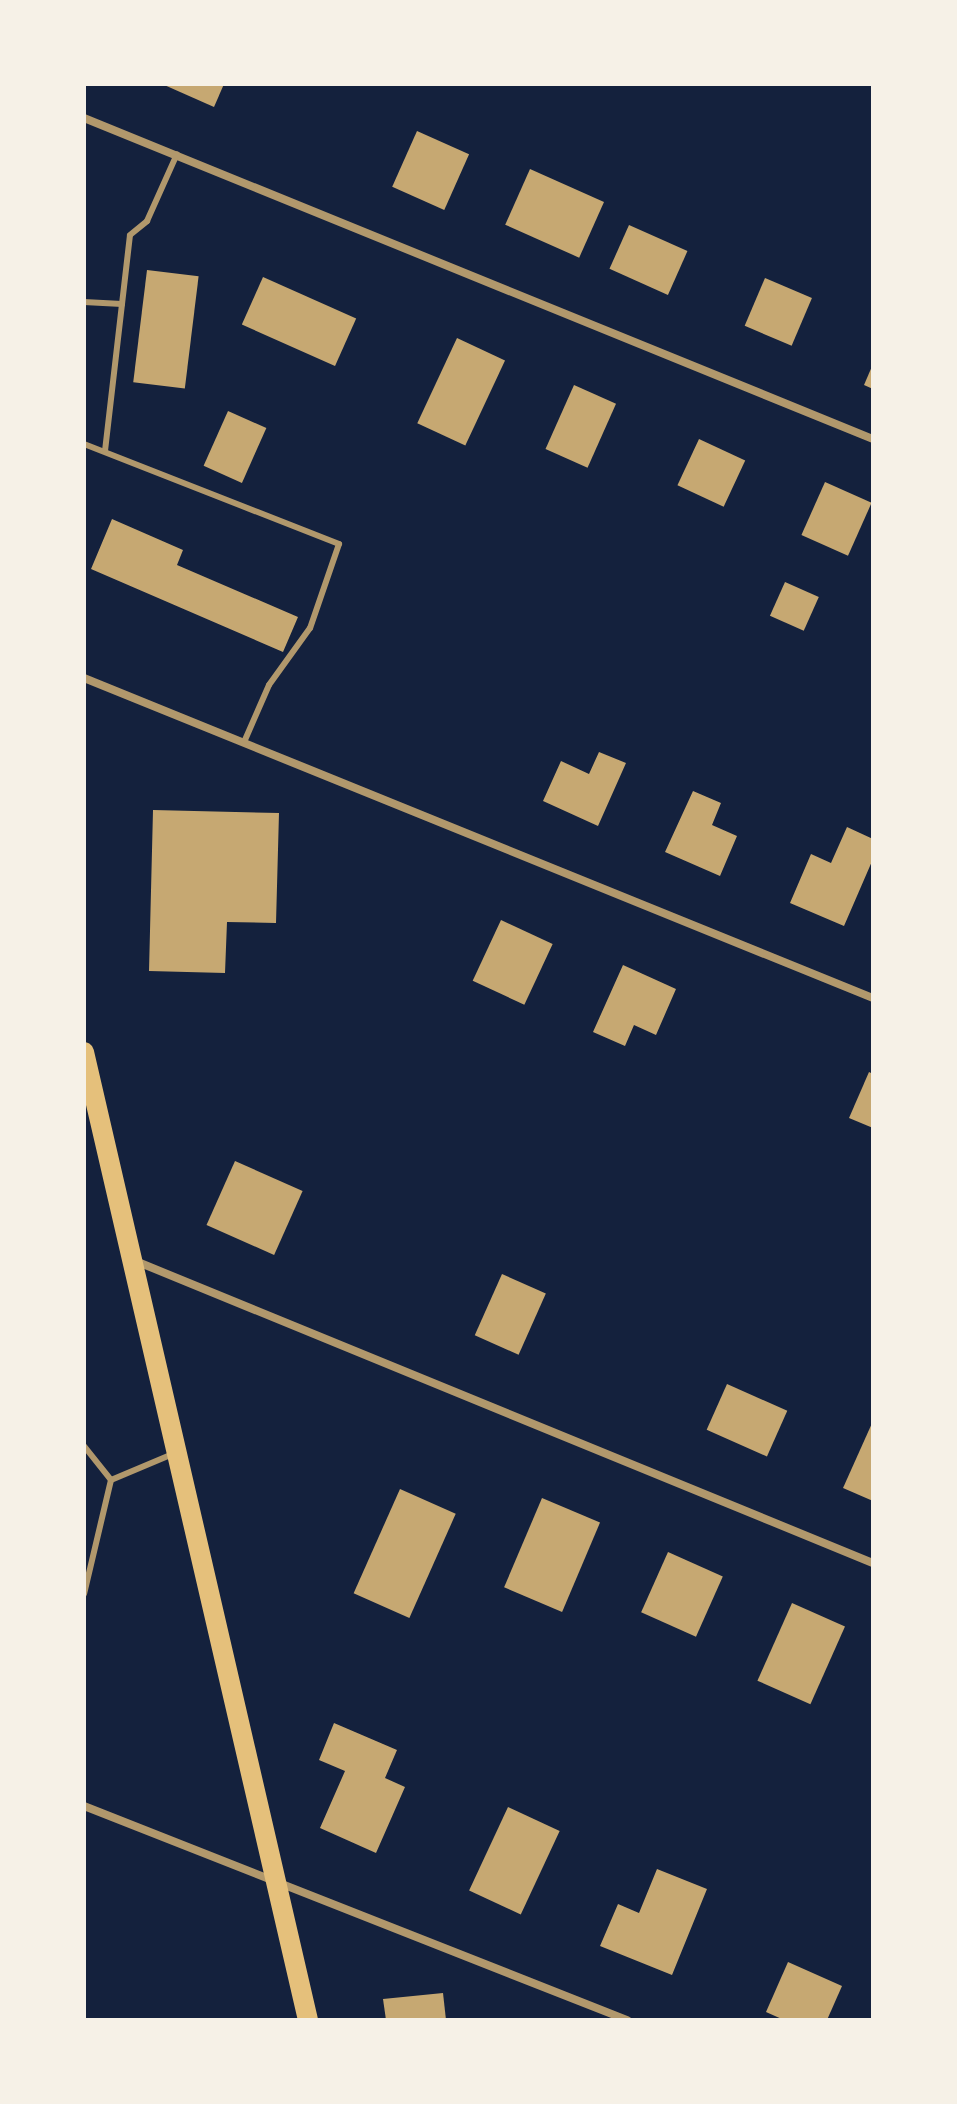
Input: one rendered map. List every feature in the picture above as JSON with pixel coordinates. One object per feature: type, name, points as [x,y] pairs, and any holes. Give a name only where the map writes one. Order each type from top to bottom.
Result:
[{"type":"main road","points":[[84,1052],[308,2020]]},
{"type":"street","points":[[84,118],[873,439]]},
{"type":"street","points":[[84,678],[245,740],[873,998]]},
{"type":"street","points":[[132,1260],[873,1563]]},
{"type":"street","points":[[84,1806],[627,2020]]},
{"type":"lane","points":[[105,451],[130,235],[147,221],[177,154]]},
{"type":"lane","points":[[84,302],[122,304]]},
{"type":"lane","points":[[84,444],[339,544],[310,628],[269,685],[245,740]]},
{"type":"lane","points":[[84,1446],[111,1480]]},
{"type":"lane","points":[[111,1480],[176,1452]]},
{"type":"lane","points":[[84,1594],[111,1480]]},
{"type":"building","points":[[162,84],[224,84],[214,107]]},
{"type":"building","points":[[417,131],[469,154],[444,210],[392,187]]},
{"type":"building","points":[[530,169],[604,202],[579,258],[505,225]]},
{"type":"building","points":[[629,225],[687,251],[668,295],[609,269]]},
{"type":"building","points":[[147,270],[199,276],[185,388],[133,382]]},
{"type":"building","points":[[263,277],[356,318],[335,366],[242,325]]},
{"type":"building","points":[[765,278],[812,298],[792,346],[745,326]]},
{"type":"building","points":[[457,338],[505,360],[465,446],[417,423]]},
{"type":"building","points":[[873,364],[873,389],[864,385]]},
{"type":"building","points":[[574,385],[616,404],[588,468],[546,449]]},
{"type":"building","points":[[228,411],[266,428],[242,483],[204,466]]},
{"type":"building","points":[[699,439],[745,461],[724,507],[677,485]]},
{"type":"building","points":[[825,482],[872,503],[848,556],[801,535]]},
{"type":"building","points":[[112,519],[183,550],[177,565],[298,617],[283,652],[91,569]]},
{"type":"building","points":[[785,582],[819,597],[804,631],[770,616]]},
{"type":"building","points":[[599,752],[626,763],[598,826],[543,801],[561,761],[589,774]]},
{"type":"building","points":[[693,791],[721,803],[712,825],[737,836],[720,876],[665,852]]},
{"type":"building","points":[[153,810],[279,813],[276,923],[227,922],[225,973],[149,971]]},
{"type":"building","points":[[847,827],[873,839],[873,859],[844,926],[790,903],[811,854],[831,863]]},
{"type":"building","points":[[501,920],[553,944],[524,1005],[473,981]]},
{"type":"building","points":[[623,965],[676,989],[656,1035],[634,1025],[625,1046],[593,1032]]},
{"type":"building","points":[[869,1072],[873,1074],[873,1128],[849,1118]]},
{"type":"building","points":[[235,1161],[303,1191],[274,1255],[207,1225]]},
{"type":"building","points":[[502,1274],[546,1294],[519,1355],[475,1335]]},
{"type":"building","points":[[727,1384],[787,1411],[767,1457],[707,1430]]},
{"type":"building","points":[[873,1421],[873,1501],[843,1488]]},
{"type":"building","points":[[400,1489],[456,1514],[409,1618],[354,1593]]},
{"type":"building","points":[[542,1498],[600,1523],[562,1612],[504,1587]]},
{"type":"building","points":[[668,1552],[723,1576],[696,1637],[641,1612]]},
{"type":"building","points":[[792,1603],[845,1627],[810,1704],[757,1681]]},
{"type":"building","points":[[334,1723],[397,1750],[385,1778],[405,1787],[376,1853],[320,1828],[345,1771],[319,1760]]},
{"type":"building","points":[[508,1807],[560,1831],[521,1914],[469,1890]]},
{"type":"building","points":[[657,1869],[707,1889],[672,1975],[600,1946],[618,1904],[639,1913]]},
{"type":"building","points":[[788,1962],[842,1986],[827,2020],[784,2020],[766,2012]]},
{"type":"building","points":[[443,1993],[446,2020],[386,2020],[383,1999]]}]
